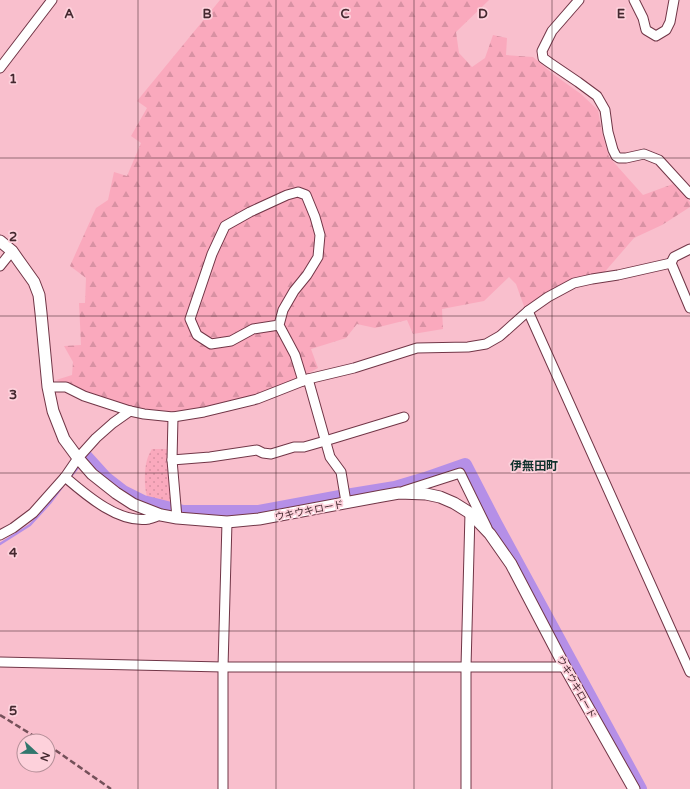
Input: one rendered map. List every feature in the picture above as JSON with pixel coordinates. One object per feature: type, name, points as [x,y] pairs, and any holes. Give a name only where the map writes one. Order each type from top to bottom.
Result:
[{"type":"street","points":[[0,68],[52,0]]},
{"type":"street","points":[[579,0],[552,31],[542,51],[544,58],[597,96],[605,110],[608,132],[616,156],[619,158],[626,158],[644,154],[659,160],[690,194]]},
{"type":"street","points":[[634,0],[643,18],[646,30],[656,36],[666,30],[670,22],[674,0]]},
{"type":"street","points":[[279,325],[253,329],[231,341],[211,344],[197,336],[190,319],[212,254],[225,226],[286,195],[298,192],[306,195],[315,217],[320,235],[318,257],[307,275],[294,291],[283,310],[279,325],[306,380],[330,457],[341,472],[346,502]]},
{"type":"street","name":"ウキウキロード","points":[[0,241],[12,251],[34,282],[39,295],[48,387],[53,411],[64,439],[92,474],[133,504],[161,515],[177,518],[227,522],[259,519],[399,493],[426,494],[440,497],[454,503],[470,513],[490,534],[511,564],[565,667],[634,789]]},
{"type":"street","points":[[690,249],[674,256],[671,263],[690,308]]},
{"type":"street","points":[[0,266],[12,251]]},
{"type":"street","points":[[48,387],[66,387],[84,396],[130,411],[173,417],[204,412],[257,399],[306,380],[354,368],[417,348],[468,348],[486,344],[500,336],[528,311],[548,297],[574,283],[671,263]]},
{"type":"street","points":[[528,311],[690,672]]},
{"type":"street","points":[[0,535],[13,528],[33,513],[65,477],[78,458],[96,438],[130,411]]},
{"type":"street","points":[[173,417],[172,460],[177,518]]},
{"type":"street","points":[[172,460],[210,457],[257,450],[270,454],[294,447],[304,447],[404,417]]},
{"type":"street","points":[[399,493],[460,473],[490,534]]},
{"type":"street","points":[[65,477],[93,500],[107,509],[131,519],[148,519],[161,515]]},
{"type":"street","points":[[466,789],[466,667],[470,513]]},
{"type":"street","points":[[223,789],[223,667],[227,522]]},
{"type":"street","points":[[0,662],[223,667],[565,667]]},
{"type":"green space","points":[[220,0],[489,0],[456,32],[459,53],[472,67],[485,58],[493,35],[507,38],[506,55],[533,57],[553,74],[581,94],[598,110],[602,133],[609,157],[643,195],[673,184],[690,202],[690,207],[662,225],[634,238],[602,275],[525,309],[516,284],[509,277],[484,301],[442,309],[443,329],[413,334],[407,320],[375,328],[357,324],[346,338],[311,349],[318,368],[290,383],[252,398],[174,412],[132,407],[98,397],[56,380],[72,375],[73,362],[64,346],[81,345],[79,303],[85,303],[86,278],[70,266],[96,208],[108,200],[114,172],[127,176],[141,143],[131,136],[147,108],[137,101]]},
{"type":"green space","points":[[152,449],[168,449],[172,512],[152,505],[147,496],[145,470],[147,459]]},
{"type":"waterway","points":[[86,457],[105,478],[123,492],[143,502],[183,512],[259,512],[395,488],[465,465],[640,789]]},
{"type":"waterway","points":[[72,475],[80,465]]},
{"type":"waterway","points":[[0,544],[30,525],[62,487]]},
{"type":"railway","points":[[0,715],[29,733]]},
{"type":"railway","points":[[56,751],[111,789]]},
{"type":"district","name":"伊無田町","points":[[534,466]]}]
